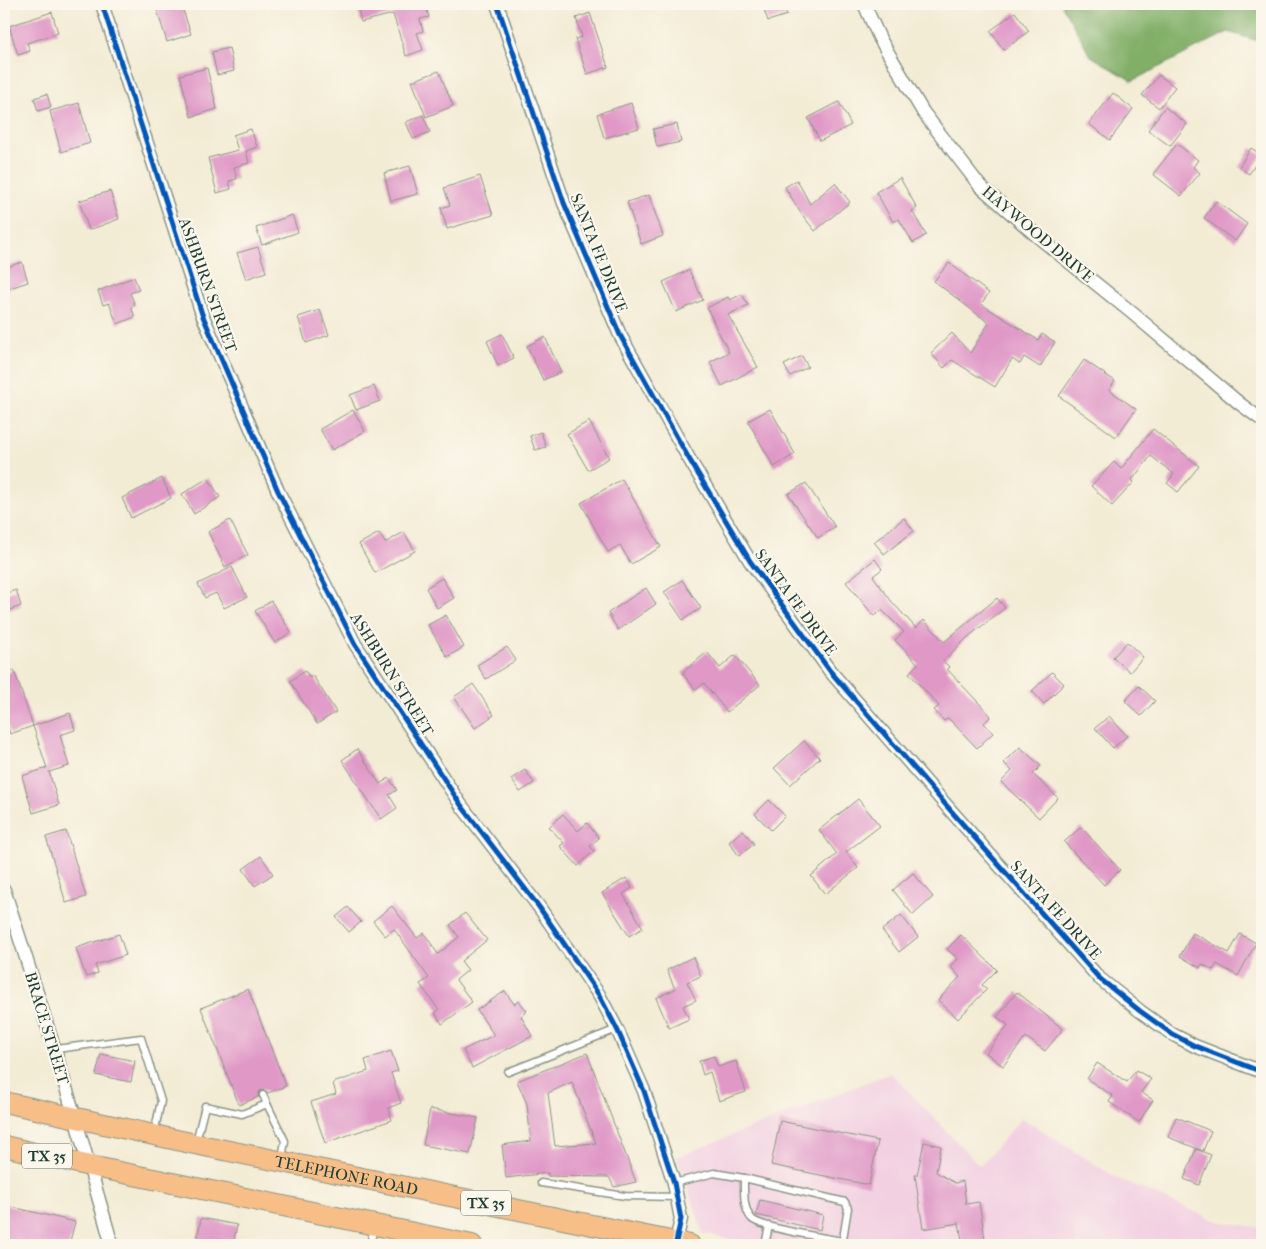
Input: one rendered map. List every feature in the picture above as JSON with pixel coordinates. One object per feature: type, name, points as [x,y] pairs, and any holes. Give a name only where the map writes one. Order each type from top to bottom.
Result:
[{"type":"main road","name":"TELEPHONE ROAD","points":[[4,1102],[195,1144],[680,1244]]},
{"type":"main road","name":"TX 35","points":[[4,1146],[90,1166],[374,1225],[422,1238],[472,1245]]},
{"type":"street","name":"ASHBURN STREET","points":[[102,4],[202,314],[266,464],[356,644],[461,805],[539,906],[598,995],[617,1029],[644,1091],[674,1183],[681,1219],[680,1244]]},
{"type":"street","name":"SANTA FE DRIVE","points":[[497,4],[564,203],[620,335],[688,458],[750,561],[830,671],[1099,978],[1172,1034],[1195,1046],[1262,1072]]},
{"type":"street","name":"HAYWOOD DRIVE","points":[[864,4],[880,40],[923,112],[980,186],[1037,236],[1262,420]]},
{"type":"street","name":"BRACE STREET","points":[[4,890],[56,1050],[112,1245]]},
{"type":"lane","points":[[508,1072],[617,1029]]},
{"type":"lane","points":[[56,1050],[141,1038],[161,1101],[154,1135]]},
{"type":"lane","points":[[263,1095],[285,1141],[282,1162]]},
{"type":"lane","points":[[195,1144],[205,1106],[242,1114],[267,1104]]},
{"type":"lane","points":[[674,1183],[714,1173],[744,1178],[845,1202],[848,1208],[842,1243],[753,1221],[748,1213],[744,1197],[744,1178]]},
{"type":"lane","points":[[541,1183],[625,1196],[677,1197]]},
{"type":"lane","points":[[370,1245],[374,1225]]},
{"type":"lane","points":[[765,1245],[769,1226]]},
{"type":"shaded area","points":[[891,1073],[980,1166],[1022,1118],[1117,1178],[1216,1221],[1262,1228],[1262,1245],[756,1245],[703,1233],[677,1157]]},
{"type":"green space","points":[[1061,4],[1262,4],[1262,42],[1228,32],[1132,81],[1091,56]]},
{"type":"building","points":[[155,4],[181,4],[191,34],[167,42]]},
{"type":"building","points":[[357,4],[425,4],[429,17],[420,19],[423,31],[417,33],[423,50],[406,56],[393,14],[361,22]]},
{"type":"building","points":[[762,4],[783,4],[787,15],[768,21]]},
{"type":"building","points":[[52,12],[58,33],[27,43],[30,51],[18,55],[9,26]]},
{"type":"building","points":[[1015,12],[1029,31],[1004,50],[990,31]]},
{"type":"building","points":[[590,13],[608,67],[587,74],[575,39],[582,37],[576,18]]},
{"type":"building","points":[[229,48],[234,71],[217,75],[212,52]]},
{"type":"building","points":[[207,68],[217,109],[191,117],[180,75]]},
{"type":"building","points":[[439,71],[453,106],[426,117],[412,81]]},
{"type":"building","points":[[1159,75],[1175,87],[1159,108],[1142,95]]},
{"type":"building","points":[[1113,93],[1133,109],[1110,140],[1089,124]]},
{"type":"building","points":[[47,94],[51,107],[38,111],[34,98]]},
{"type":"building","points":[[839,102],[851,125],[820,141],[808,118]]},
{"type":"building","points":[[79,103],[90,143],[61,152],[50,111]]},
{"type":"building","points":[[631,103],[639,128],[604,138],[597,114]]},
{"type":"building","points":[[1165,107],[1187,124],[1170,146],[1148,130]]},
{"type":"building","points":[[423,115],[430,132],[413,139],[406,122]]},
{"type":"building","points":[[677,124],[681,142],[657,147],[653,129]]},
{"type":"building","points":[[251,129],[257,147],[246,151],[249,163],[234,167],[237,179],[229,181],[231,189],[217,193],[208,158],[238,150],[233,135]]},
{"type":"building","points":[[1177,144],[1198,160],[1193,167],[1200,173],[1181,196],[1153,174]]},
{"type":"building","points":[[1251,148],[1262,155],[1249,174],[1239,167]]},
{"type":"building","points":[[410,166],[418,194],[391,201],[384,173]]},
{"type":"building","points":[[480,176],[493,215],[447,229],[441,208],[450,205],[444,188]]},
{"type":"building","points":[[900,178],[917,208],[912,211],[926,235],[913,243],[899,219],[893,222],[876,192]]},
{"type":"building","points":[[797,180],[810,204],[835,183],[850,202],[815,231],[800,212],[785,187]]},
{"type":"building","points":[[110,191],[119,219],[89,230],[79,201]]},
{"type":"building","points":[[649,195],[663,236],[641,244],[627,202]]},
{"type":"building","points":[[1216,201],[1247,224],[1235,241],[1204,218]]},
{"type":"building","points":[[292,215],[298,232],[262,245],[256,228]]},
{"type":"building","points":[[258,247],[266,272],[246,279],[237,253]]},
{"type":"building","points":[[22,262],[28,282],[4,290],[4,268]]},
{"type":"building","points":[[949,263],[989,293],[981,304],[1038,340],[1042,334],[1055,342],[1040,367],[1024,357],[1020,364],[1012,359],[995,387],[952,360],[944,368],[931,353],[952,333],[970,353],[989,323],[934,281]]},
{"type":"building","points":[[689,270],[703,300],[676,312],[663,282]]},
{"type":"building","points":[[134,277],[139,290],[130,293],[135,305],[131,307],[135,317],[117,324],[109,303],[103,305],[98,291]]},
{"type":"building","points":[[742,294],[748,305],[728,315],[758,367],[722,386],[710,362],[729,352],[707,308],[728,297],[730,300]]},
{"type":"building","points":[[320,310],[329,335],[306,343],[298,317]]},
{"type":"building","points":[[502,334],[514,358],[498,366],[487,341]]},
{"type":"building","points":[[545,337],[561,372],[543,380],[527,346]]},
{"type":"building","points":[[802,356],[808,367],[790,376],[784,365]]},
{"type":"building","points":[[1084,360],[1115,381],[1109,390],[1136,409],[1116,437],[1059,396]]},
{"type":"building","points":[[374,386],[380,401],[356,410],[350,395]]},
{"type":"building","points":[[770,409],[795,454],[774,467],[748,421]]},
{"type":"building","points":[[353,410],[365,431],[332,450],[320,429]]},
{"type":"building","points":[[589,421],[609,458],[588,470],[567,434]]},
{"type":"building","points":[[1153,429],[1199,466],[1178,492],[1167,483],[1174,474],[1151,456],[1132,480],[1134,482],[1112,506],[1091,486],[1114,462],[1121,469]]},
{"type":"building","points":[[541,432],[546,447],[535,450],[530,436]]},
{"type":"building","points":[[162,478],[171,498],[131,518],[122,498]]},
{"type":"building","points":[[208,478],[220,497],[194,514],[182,494]]},
{"type":"building","points":[[622,479],[661,547],[631,564],[620,545],[608,552],[581,503]]},
{"type":"building","points":[[806,483],[835,527],[818,538],[788,494]]},
{"type":"building","points":[[904,518],[914,531],[884,554],[874,542]]},
{"type":"building","points":[[230,520],[248,555],[225,567],[208,532]]},
{"type":"building","points":[[404,532],[415,551],[375,573],[359,544],[379,533],[385,543]]},
{"type":"building","points":[[875,559],[882,569],[873,576],[892,602],[916,628],[924,620],[944,642],[997,598],[1005,608],[968,637],[943,661],[949,667],[947,669],[991,716],[984,723],[993,733],[977,748],[948,718],[944,721],[934,710],[939,706],[909,673],[918,664],[895,640],[904,632],[882,610],[874,616],[846,582]]},
{"type":"building","points":[[232,567],[247,597],[224,608],[216,593],[205,598],[198,584]]},
{"type":"building","points":[[442,578],[454,598],[437,608],[426,588]]},
{"type":"building","points":[[682,580],[701,608],[683,620],[664,592]]},
{"type":"building","points":[[646,588],[656,604],[618,630],[608,613]]},
{"type":"building","points":[[16,590],[21,606],[4,612],[4,594]]},
{"type":"building","points":[[271,601],[291,632],[275,643],[255,611]]},
{"type":"building","points":[[446,615],[464,647],[447,657],[428,625]]},
{"type":"building","points":[[1127,642],[1143,657],[1130,672],[1113,657]]},
{"type":"building","points":[[507,647],[516,660],[486,679],[477,665]]},
{"type":"building","points":[[707,652],[720,668],[735,655],[760,685],[727,712],[704,683],[696,690],[682,673]]},
{"type":"building","points":[[14,670],[33,726],[10,734],[4,715],[4,674]]},
{"type":"building","points":[[305,671],[310,678],[313,676],[336,712],[317,724],[290,681]]},
{"type":"building","points":[[1052,672],[1064,684],[1044,704],[1032,691]]},
{"type":"building","points":[[473,684],[494,715],[475,728],[454,697]]},
{"type":"building","points":[[1139,686],[1155,701],[1141,716],[1125,701]]},
{"type":"building","points":[[70,713],[75,730],[60,735],[69,766],[49,772],[59,805],[33,813],[22,776],[47,768],[33,726]]},
{"type":"building","points":[[1109,716],[1127,736],[1113,748],[1095,728]]},
{"type":"building","points":[[804,741],[820,758],[790,785],[774,768]]},
{"type":"building","points":[[1020,747],[1041,766],[1033,774],[1058,798],[1039,818],[1001,782],[1012,771],[1004,763]]},
{"type":"building","points":[[357,749],[380,784],[389,778],[397,790],[389,795],[397,808],[381,819],[342,760]]},
{"type":"building","points":[[525,770],[534,783],[520,792],[511,779]]},
{"type":"building","points":[[858,799],[880,826],[846,852],[858,868],[825,894],[811,876],[837,854],[819,830]]},
{"type":"building","points":[[769,800],[785,816],[771,830],[755,814]]},
{"type":"building","points":[[563,814],[578,831],[587,823],[599,838],[590,846],[594,851],[578,866],[560,846],[564,843],[549,827]]},
{"type":"building","points":[[1081,827],[1120,870],[1104,885],[1064,842]]},
{"type":"building","points":[[743,830],[754,844],[739,856],[729,842]]},
{"type":"building","points":[[66,831],[86,897],[66,903],[46,837]]},
{"type":"building","points":[[261,856],[273,874],[255,886],[243,869]]},
{"type":"building","points":[[913,873],[933,897],[913,915],[893,890]]},
{"type":"building","points":[[626,878],[632,888],[623,894],[643,928],[629,936],[602,893]]},
{"type":"building","points":[[392,906],[417,938],[424,933],[438,954],[459,937],[450,925],[465,913],[487,940],[461,961],[468,970],[456,980],[472,1002],[442,1024],[435,1013],[439,1010],[420,984],[429,978],[394,929],[385,936],[373,921]]},
{"type":"building","points":[[348,907],[361,922],[349,932],[336,917]]},
{"type":"building","points":[[901,915],[918,937],[899,952],[882,930]]},
{"type":"building","points":[[1193,933],[1229,953],[1240,934],[1256,943],[1238,976],[1217,964],[1213,970],[1202,964],[1200,968],[1180,956]]},
{"type":"building","points":[[119,934],[126,955],[95,965],[98,973],[86,977],[76,948]]},
{"type":"building","points":[[961,935],[997,970],[982,985],[987,989],[958,1019],[938,1000],[960,977],[950,966],[958,959],[947,949]]},
{"type":"building","points":[[693,957],[701,976],[687,982],[696,1000],[683,1006],[689,1019],[669,1028],[656,998],[675,989],[667,970]]},
{"type":"building","points":[[248,989],[286,1086],[268,1093],[261,1090],[258,1097],[239,1105],[201,1008]]},
{"type":"building","points":[[505,991],[514,1004],[519,1001],[527,1011],[521,1016],[532,1036],[472,1068],[463,1050],[494,1035],[477,1010]]},
{"type":"building","points":[[1017,992],[1063,1029],[1045,1051],[1026,1037],[1003,1066],[986,1053],[1008,1025],[997,1017]]},
{"type":"building","points":[[391,1051],[398,1071],[391,1073],[401,1103],[388,1108],[392,1120],[325,1143],[311,1102],[336,1094],[333,1083],[368,1071],[365,1060]]},
{"type":"building","points":[[587,1053],[636,1182],[614,1187],[609,1177],[548,1176],[548,1173],[506,1178],[502,1145],[531,1141],[527,1104],[517,1081]],"holes":[[[572,1082],[596,1143],[555,1146],[548,1093]]]},
{"type":"building","points":[[101,1054],[135,1061],[131,1082],[96,1075]]},
{"type":"building","points":[[714,1056],[718,1067],[736,1061],[746,1092],[719,1101],[710,1072],[703,1075],[699,1061]]},
{"type":"building","points":[[1097,1063],[1127,1082],[1136,1070],[1151,1079],[1141,1092],[1153,1100],[1139,1122],[1109,1102],[1113,1096],[1087,1079]]},
{"type":"building","points":[[430,1109],[478,1118],[470,1154],[423,1145]]},
{"type":"building","points":[[1176,1117],[1211,1131],[1203,1151],[1168,1137]]},
{"type":"building","points":[[780,1121],[878,1141],[869,1185],[771,1165]]},
{"type":"building","points":[[924,1142],[941,1146],[936,1172],[955,1183],[963,1181],[966,1204],[979,1202],[986,1245],[963,1245],[959,1223],[923,1229],[915,1175],[917,1175]]},
{"type":"building","points":[[1196,1149],[1211,1155],[1199,1185],[1184,1179]]},
{"type":"building","points":[[760,1200],[823,1215],[820,1230],[756,1215]]},
{"type":"building","points":[[4,1205],[75,1222],[69,1245],[4,1245]]},
{"type":"building","points":[[201,1218],[237,1225],[233,1245],[196,1245]]},
{"type":"cycle path","points":[[102,4],[202,314],[278,491],[355,644],[461,805],[539,907],[599,995],[617,1029],[644,1091],[674,1183],[681,1219],[676,1242]]},
{"type":"cycle path","points":[[497,4],[564,203],[620,335],[688,457],[750,561],[830,671],[1099,978],[1172,1034],[1195,1046],[1262,1072]]}]
